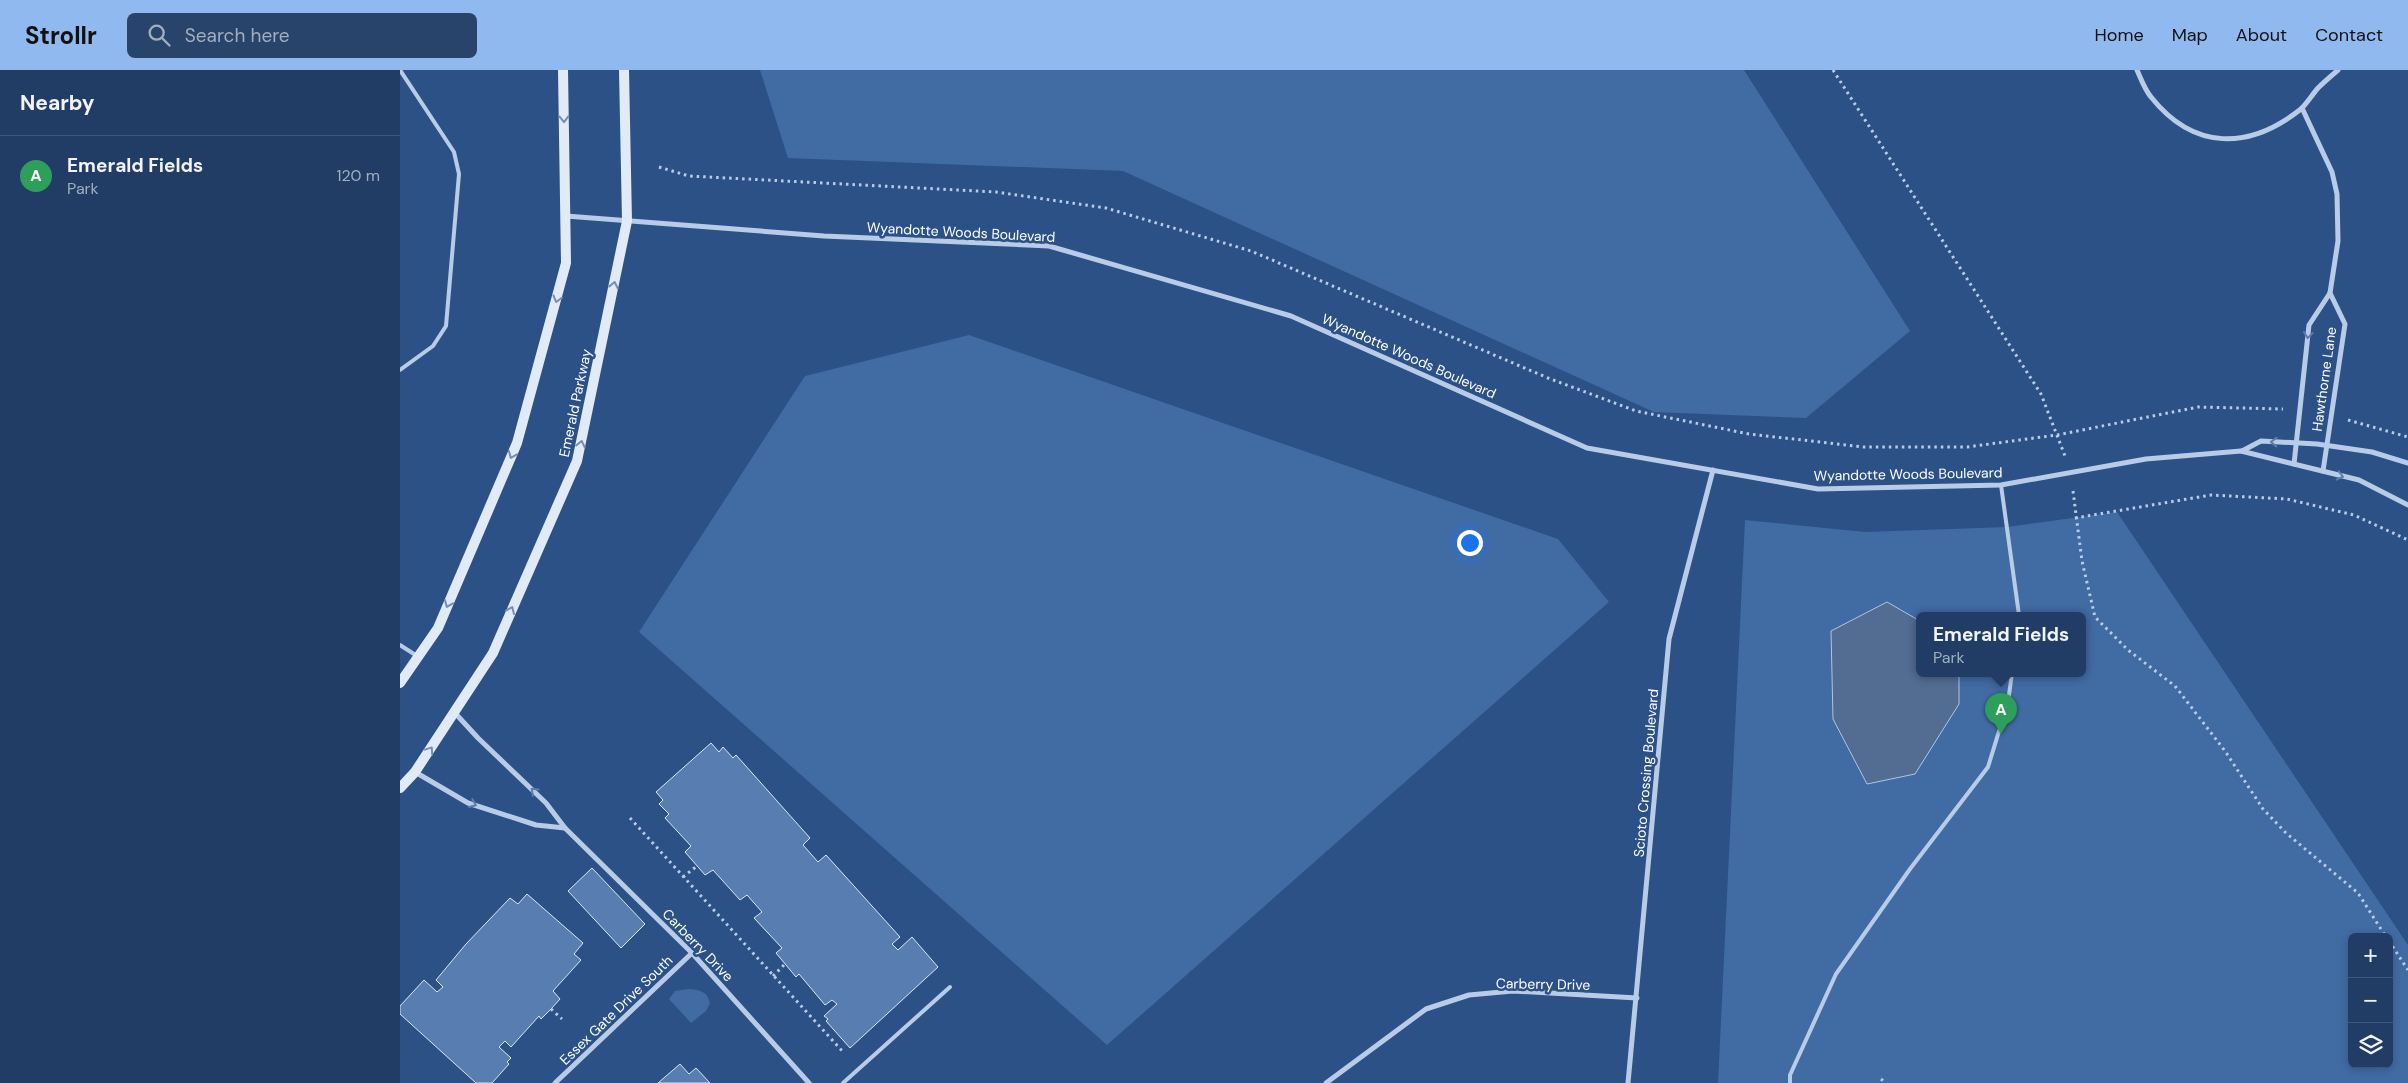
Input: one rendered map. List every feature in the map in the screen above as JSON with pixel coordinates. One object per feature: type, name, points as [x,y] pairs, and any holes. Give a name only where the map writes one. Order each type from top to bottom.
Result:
[{"type":"main road","points":[[400,683],[438,628],[517,443],[566,264],[563,70]]},
{"type":"main road","name":"Emerald Parkway","points":[[400,788],[415,772],[493,653],[577,460],[627,221],[624,70]]},
{"type":"street","points":[[2137,70],[2150,96],[2179,124],[2203,137],[2235,139],[2266,132],[2302,108],[2320,86],[2338,70]]},
{"type":"street","name":"Hawthorne Lane","points":[[2294,464],[2309,325],[2330,293],[2338,241],[2337,194],[2332,172],[2302,108]]},
{"type":"street","name":"Wyandotte Woods Boulevard","points":[[566,216],[824,236],[1049,246],[1290,316],[1587,448],[1818,489],[2001,485],[2146,459],[2242,451],[2359,480],[2408,505]]},
{"type":"street","name":"Hawthorne Lane","points":[[2323,471],[2345,324],[2330,293]]},
{"type":"street","name":"Wyandotte Woods Boulevard","points":[[2242,451],[2261,441],[2326,445],[2372,452],[2408,463]]},
{"type":"street","name":"Scioto Crossing Boulevard","points":[[1628,1083],[1669,639],[1714,470]]},
{"type":"street","name":"Carberry Drive","points":[[455,713],[478,738],[546,803],[565,828],[692,953],[809,1083]]},
{"type":"street","points":[[415,772],[468,803],[536,825],[565,828]]},
{"type":"street","name":"Essex Gate Drive South","points":[[555,1083],[692,953]]},
{"type":"street","name":"Carberry Drive","points":[[1326,1083],[1426,1009],[1469,995],[1513,992],[1637,998]]},
{"type":"lane","points":[[400,70],[454,152],[459,174],[446,326],[433,346],[400,370]]},
{"type":"lane","points":[[2001,485],[2019,612]]},
{"type":"lane","points":[[400,645],[418,657]]},
{"type":"lane","points":[[1790,1083],[1790,1075],[1836,974],[1910,869],[1988,767],[2008,702],[2011,677]]},
{"type":"lane","points":[[843,1083],[950,987]]},
{"type":"path","points":[[1833,70],[2041,394],[2071,472],[2075,518],[2082,561],[2095,617],[2128,650],[2175,686],[2225,751],[2263,809],[2286,833],[2358,892],[2384,933]]},
{"type":"path","points":[[659,167],[689,176],[996,192],[1106,208],[1251,250],[1548,378],[1636,412],[1749,434],[1864,447],[1967,447],[2057,435],[2198,407],[2272,408],[2299,412]]},
{"type":"path","points":[[2330,417],[2354,421],[2408,437]]},
{"type":"path","points":[[2075,518],[2211,495],[2287,499],[2354,515],[2408,540]]},
{"type":"path","points":[[630,818],[844,1053]]},
{"type":"path","points":[[683,877],[697,866]]},
{"type":"path","points":[[2393,947],[2408,970]]},
{"type":"path","points":[[773,976],[786,964]]},
{"type":"path","points":[[551,1008],[562,1019]]},
{"type":"path","points":[[1881,1079],[1886,1083]]},
{"type":"shaded area","points":[[760,70],[1744,70],[1910,331],[1806,418],[1654,412],[1123,171],[788,158]]},
{"type":"shaded area","points":[[969,335],[1558,539],[1609,602],[1107,1045],[639,632],[805,376]]},
{"type":"shaded area","points":[[2117,512],[2408,945],[2408,1083],[1718,1083],[1745,520],[1865,532],[2007,527]]},
{"type":"shaded area","points":[[1887,602],[1916,619],[1916,677],[1959,677],[1959,704],[1915,774],[1867,784],[1833,719],[1831,631]]},
{"type":"shaded area","points":[[689,989],[702,992],[707,996],[710,1003],[706,1011],[691,1023],[669,999],[675,991]]},
{"type":"building","points":[[711,743],[719,752],[723,747],[733,758],[736,755],[810,838],[803,845],[818,862],[826,855],[900,937],[892,944],[898,950],[912,937],[938,967],[850,1048],[826,1021],[828,1019],[824,1016],[837,1004],[832,1000],[825,1005],[799,974],[796,977],[776,953],[782,948],[754,918],[762,912],[747,895],[740,900],[713,870],[705,875],[685,852],[691,846],[665,818],[669,814],[659,804],[663,800],[656,792]]},
{"type":"building","points":[[592,868],[645,924],[621,948],[568,891]]},
{"type":"building","points":[[527,894],[583,943],[574,954],[581,960],[553,991],[560,999],[551,1009],[541,1019],[539,1016],[511,1047],[505,1041],[499,1047],[511,1058],[507,1062],[509,1064],[492,1083],[476,1083],[400,1014],[400,1006],[424,980],[437,992],[443,987],[436,980],[466,944],[510,898],[518,904]]},
{"type":"building","points":[[680,1064],[689,1074],[696,1068],[710,1083],[658,1083]]},
{"type":"place","name":"Emerald Fields","points":[[2001,734]]}]
